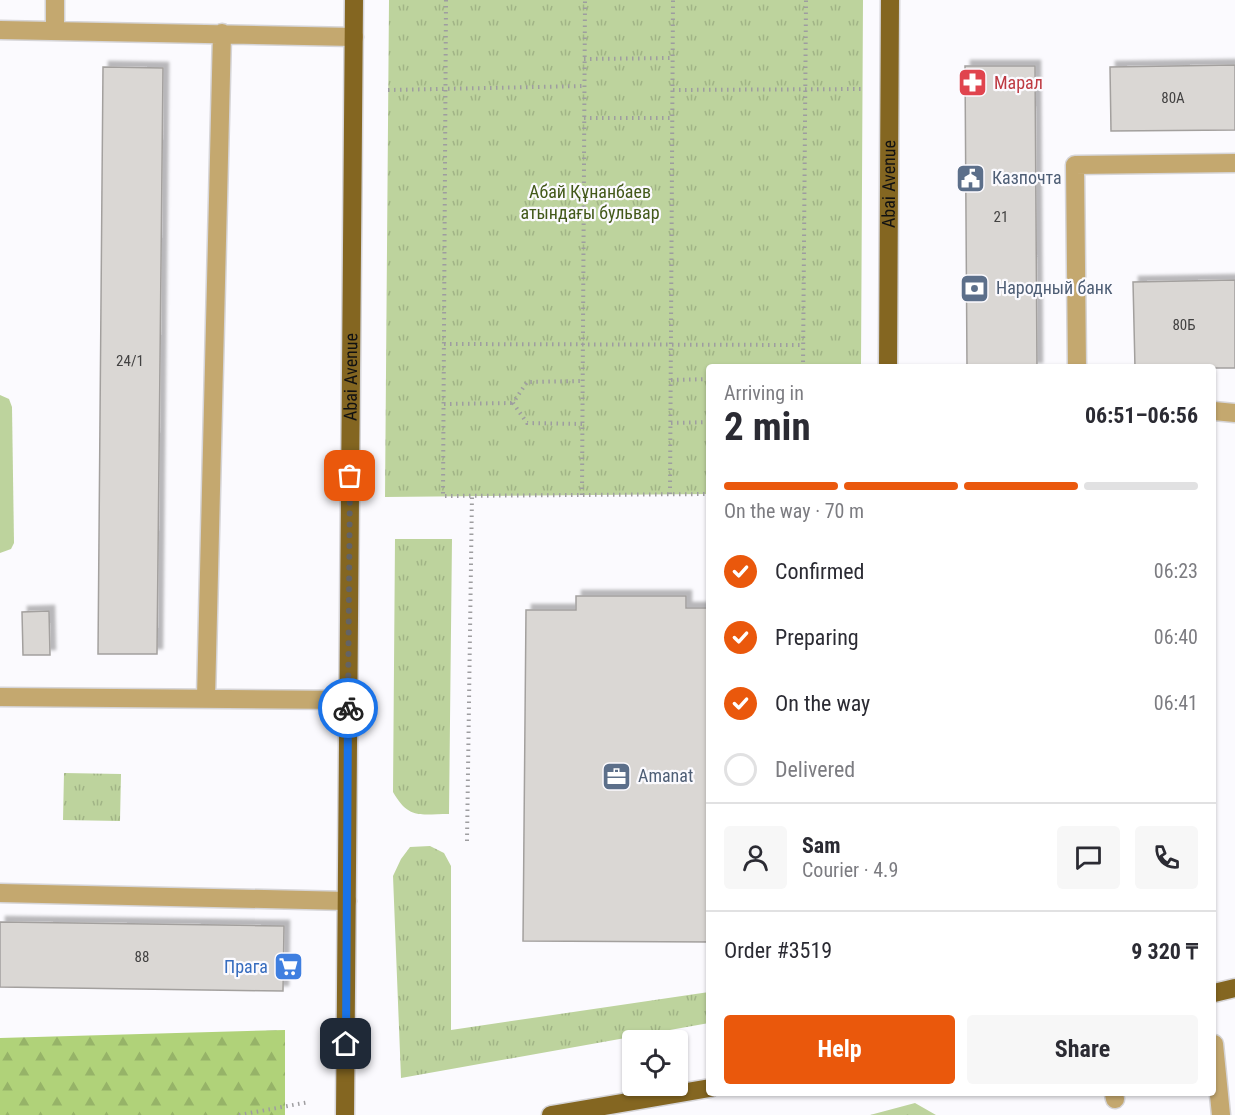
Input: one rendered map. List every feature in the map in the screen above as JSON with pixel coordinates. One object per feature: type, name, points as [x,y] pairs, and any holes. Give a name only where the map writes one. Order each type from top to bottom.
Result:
[{"type":"main road","name":"Abai Avenue","points":[[345,1115],[354,0]]},
{"type":"main road","name":"Abai Avenue","points":[[888,364],[890,0]]},
{"type":"main road","points":[[1216,993],[1235,988]]},
{"type":"main road","points":[[551,1115],[706,1089]]},
{"type":"lane","points":[[55,0],[55,30]]},
{"type":"lane","points":[[0,30],[354,37]]},
{"type":"lane","points":[[206,698],[222,33]]},
{"type":"lane","points":[[1077,364],[1075,165],[1235,163]]},
{"type":"lane","points":[[1216,411],[1235,413]]},
{"type":"lane","points":[[0,697],[348,700]]},
{"type":"lane","points":[[0,893],[347,901]]},
{"type":"lane","points":[[1216,1064],[1221,1115]]},
{"type":"path","points":[[446,0],[443,495],[706,494]]},
{"type":"path","points":[[582,495],[585,0]]},
{"type":"path","points":[[670,495],[674,0]]},
{"type":"path","points":[[804,364],[806,0]]},
{"type":"path","points":[[584,59],[673,58]]},
{"type":"path","points":[[388,90],[584,86]]},
{"type":"path","points":[[673,90],[862,89]]},
{"type":"path","points":[[584,118],[673,118]]},
{"type":"path","points":[[444,344],[804,345]]},
{"type":"path","points":[[671,380],[706,379]]},
{"type":"path","points":[[513,403],[527,382],[582,381]]},
{"type":"path","points":[[444,404],[513,403]]},
{"type":"path","points":[[513,403],[527,423],[582,424]]},
{"type":"path","points":[[670,423],[706,422]]},
{"type":"path","points":[[467,841],[472,495]]},
{"type":"path","points":[[239,1115],[309,1102]]},
{"type":"green space","name":"Абай Құнанбаев атындағы бульвар","points":[[389,0],[863,0],[861,364],[706,364],[706,494],[385,497]]},
{"type":"green space","points":[[0,395],[9,399],[12,407],[14,543],[11,549],[0,553]]},
{"type":"green space","points":[[395,539],[452,539],[449,814],[423,814],[410,811],[404,807],[393,792]]},
{"type":"green space","points":[[64,773],[121,774],[120,821],[63,820]]},
{"type":"green space","points":[[430,846],[444,853],[451,866],[451,1030],[706,992],[706,1024],[670,1030],[622,1030],[622,1039],[401,1078],[393,876],[410,847]]},
{"type":"green space","points":[[285,1030],[285,1115],[0,1115],[0,1038]]},
{"type":"green space","points":[[915,1103],[936,1115],[870,1115]]},
{"type":"building","points":[[1235,65],[1235,130],[1111,131],[1110,67]]},
{"type":"building","points":[[965,66],[1035,66],[1037,364],[967,364]]},
{"type":"building","points":[[103,67],[163,68],[157,654],[98,654]]},
{"type":"building","points":[[1235,280],[1235,368],[1216,368],[1216,364],[1135,364],[1133,282]]},
{"type":"building","name":"Amanat","points":[[576,596],[686,596],[686,608],[706,608],[706,942],[523,941],[526,610],[576,610]]},
{"type":"building","points":[[49,611],[50,655],[23,655],[22,612]]},
{"type":"building","points":[[0,922],[284,926],[283,991],[0,987]]},
{"type":"way so far","points":[[348,708],[350,476]]},
{"type":"place","name":"Марал","points":[[973,83]]},
{"type":"place","name":"Казпочта","points":[[971,178]]},
{"type":"place","name":"Народный банк","points":[[975,288]]},
{"type":"place","name":"Amanat","points":[[617,776]]},
{"type":"place","name":"Прага","points":[[289,967]]},
{"type":"route","points":[[346,1044],[348,708]]}]
